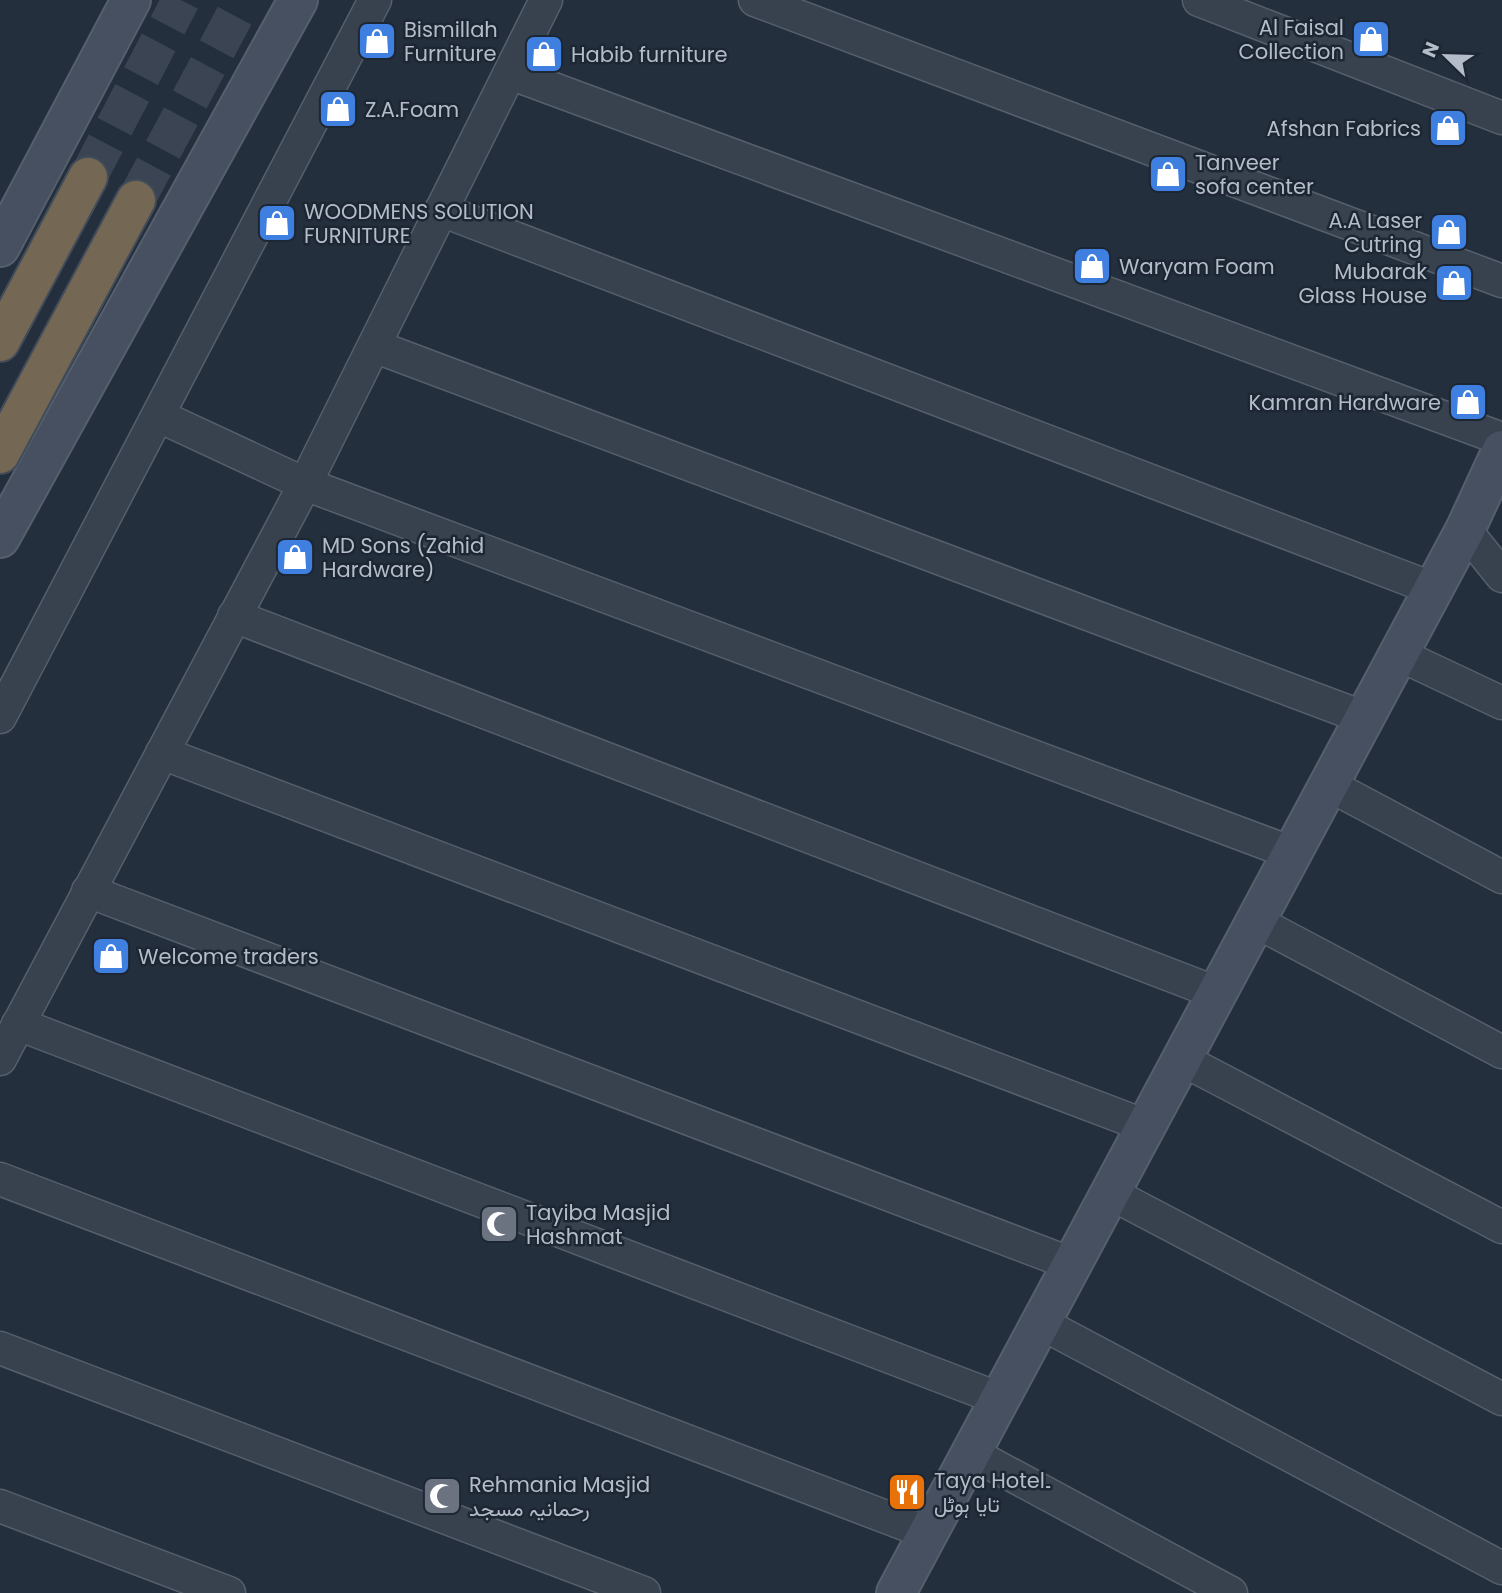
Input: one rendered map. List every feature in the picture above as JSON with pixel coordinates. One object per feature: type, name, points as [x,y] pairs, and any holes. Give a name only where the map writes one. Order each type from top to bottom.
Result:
[{"type":"highway","points":[[0,342],[88,177]]},
{"type":"highway","points":[[0,454],[136,200]]},
{"type":"street","points":[[0,247],[131,0]]},
{"type":"street","points":[[0,538],[299,0]]},
{"type":"street","points":[[0,717],[375,0]]},
{"type":"street","points":[[0,1059],[305,484],[546,0]]},
{"type":"street","points":[[755,0],[1502,281]]},
{"type":"street","points":[[1199,0],[1502,118]]},
{"type":"street","points":[[510,73],[1502,439]]},
{"type":"street","points":[[441,210],[1434,589]]},
{"type":"street","points":[[374,346],[1365,718]]},
{"type":"street","points":[[159,416],[305,484],[1292,853]]},
{"type":"street","points":[[901,1591],[928,1533],[1434,589],[1502,450]]},
{"type":"street","points":[[1465,530],[1502,576]]},
{"type":"street","points":[[234,616],[1217,993]]},
{"type":"street","points":[[1398,654],[1502,703]]},
{"type":"street","points":[[162,753],[1146,1126]]},
{"type":"street","points":[[1329,785],[1502,877]]},
{"type":"street","points":[[88,891],[1072,1264]]},
{"type":"street","points":[[1255,921],[1502,1052]]},
{"type":"street","points":[[18,1024],[1000,1399]]},
{"type":"street","points":[[1182,1060],[1502,1227]]},
{"type":"street","points":[[0,1180],[928,1533]]},
{"type":"street","points":[[1110,1193],[1502,1399]]},
{"type":"street","points":[[1041,1323],[1502,1568]]},
{"type":"street","points":[[0,1348],[644,1593]]},
{"type":"street","points":[[971,1453],[1231,1593]]},
{"type":"street","points":[[0,1506],[229,1593]]},
{"type":"tunnel","points":[[88,177],[181,0]]},
{"type":"tunnel","points":[[136,200],[243,0]]},
{"type":"place","name":"Al Faisal Collection","points":[[1371,39]]},
{"type":"place","name":"Bismillah Furniture","points":[[377,41]]},
{"type":"place","name":"Habib furniture","points":[[544,54]]},
{"type":"place","name":"Z.A.Foam","points":[[338,109]]},
{"type":"place","name":"Afshan Fabrics","points":[[1448,128]]},
{"type":"place","name":"Tanveer sofa center","points":[[1168,174]]},
{"type":"place","name":"WOODMENS SOLUTION FURNITURE","points":[[277,223]]},
{"type":"place","name":"A.A Laser Cutring","points":[[1449,232]]},
{"type":"place","name":"Waryam Foam","points":[[1092,266]]},
{"type":"place","name":"Mubarak Glass House","points":[[1454,283]]},
{"type":"place","name":"Kamran Hardware","points":[[1468,402]]},
{"type":"place","name":"MD Sons (Zahid Hardware)","points":[[295,557]]},
{"type":"place","name":"Welcome traders","points":[[111,956]]},
{"type":"place","name":"Tayiba Masjid Hashmat","points":[[499,1224]]},
{"type":"place","name":"Taya Hotel۔ تایا ہوٹل","points":[[907,1492]]},
{"type":"place","name":"Rehmania Masjid رحمانیہ مسجد","points":[[442,1496]]}]
